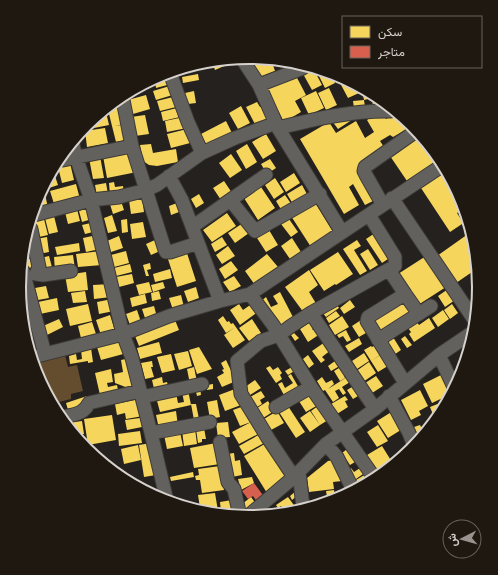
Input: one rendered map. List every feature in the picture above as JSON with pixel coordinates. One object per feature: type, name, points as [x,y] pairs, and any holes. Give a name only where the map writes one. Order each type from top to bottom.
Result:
[{"type":"street","points":[[245,64],[259,85],[277,125],[342,232]]},
{"type":"street","points":[[259,85],[297,70]]},
{"type":"street","points":[[172,78],[188,122],[202,153]]},
{"type":"street","points":[[124,103],[132,146],[166,252],[198,243]]},
{"type":"street","points":[[39,214],[91,200],[119,197],[146,190],[157,185],[202,153],[235,138],[277,125],[313,119],[385,111]]},
{"type":"street","points":[[411,134],[364,168],[366,175],[388,201],[470,314]]},
{"type":"street","points":[[71,154],[132,146]]},
{"type":"street","points":[[70,155],[91,200],[123,334],[132,358],[165,495]]},
{"type":"street","points":[[26,291],[39,356],[123,334],[170,316],[220,301],[250,294],[437,169]]},
{"type":"street","points":[[192,227],[266,175]]},
{"type":"street","points":[[169,176],[182,200],[220,301]]},
{"type":"street","points":[[231,201],[255,231],[320,194]]},
{"type":"street","points":[[302,504],[297,475],[268,438],[241,394],[237,361],[260,341],[279,335],[311,313],[395,266],[395,257],[369,215]]},
{"type":"street","points":[[32,236],[39,267],[36,274],[43,275],[71,271]]},
{"type":"street","points":[[26,270],[39,267]]},
{"type":"street","points":[[389,270],[418,314]]},
{"type":"street","points":[[250,294],[279,335],[311,387],[372,474]]},
{"type":"street","points":[[405,294],[368,317],[366,320],[405,383]]},
{"type":"street","points":[[378,340],[431,306]]},
{"type":"street","points":[[311,313],[375,409]]},
{"type":"street","points":[[255,510],[297,475],[326,444],[342,431],[375,409],[439,355],[466,336]]},
{"type":"street","points":[[439,355],[451,381]]},
{"type":"street","points":[[67,416],[84,411],[89,403],[202,384]]},
{"type":"street","points":[[276,407],[311,387]]},
{"type":"street","points":[[389,396],[412,440]]},
{"type":"street","points":[[151,433],[210,422]]},
{"type":"street","points":[[220,442],[228,482],[234,489],[239,510]]},
{"type":"street","points":[[326,444],[337,457],[351,486]]},
{"type":"shaded area","points":[[65,355],[68,367],[77,365],[83,391],[71,394],[71,399],[58,402],[49,386],[39,361]]},
{"type":"building: سكن","points":[[252,64],[273,66],[275,71],[257,78]]},
{"type":"building: سكن","points":[[225,66],[215,70],[214,67]]},
{"type":"building: سكن","points":[[302,72],[317,75],[322,85],[312,90]]},
{"type":"building: سكن","points":[[198,74],[199,80],[183,83],[182,77]]},
{"type":"building: سكن","points":[[295,74],[306,95],[295,101],[301,112],[284,122],[267,89]]},
{"type":"building: سكن","points":[[319,76],[334,81],[335,83],[325,88]]},
{"type":"building: سكن","points":[[170,79],[171,84],[156,88],[156,85]]},
{"type":"building: سكن","points":[[340,84],[359,93],[348,98]]},
{"type":"building: سكن","points":[[173,85],[176,94],[156,100],[153,91]]},
{"type":"building: سكن","points":[[329,88],[337,105],[326,110],[318,93]]},
{"type":"building: سكن","points":[[194,91],[196,103],[188,104],[185,93]]},
{"type":"building: سكن","points":[[316,91],[324,108],[309,115],[301,98]]},
{"type":"building: سكن","points":[[146,95],[150,109],[133,114],[128,100]]},
{"type":"building: سكن","points":[[177,96],[180,106],[160,111],[157,101]]},
{"type":"building: سكن","points":[[364,100],[365,107],[354,108],[353,101]]},
{"type":"building: سكن","points":[[257,102],[260,107],[266,107],[271,118],[256,126],[246,107]]},
{"type":"building: سكن","points":[[373,102],[380,107],[380,109],[372,108]]},
{"type":"building: سكن","points":[[122,104],[127,123],[115,126],[121,125],[125,140],[116,142],[109,114]]},
{"type":"building: سكن","points":[[241,106],[250,123],[238,129],[229,113]]},
{"type":"building: سكن","points":[[181,107],[184,116],[163,121],[161,112]]},
{"type":"building: سكن","points":[[380,111],[386,119],[391,116],[406,129],[393,137],[390,135],[380,141],[386,150],[357,168],[375,200],[365,205],[353,184],[349,187],[359,205],[344,214],[300,139],[329,122],[336,133],[356,121],[365,138],[374,132],[367,120]]},
{"type":"building: سكن","points":[[145,115],[149,134],[135,136],[131,117]]},
{"type":"building: سكن","points":[[107,116],[109,125],[93,128]]},
{"type":"building: سكن","points":[[358,116],[338,129],[332,121]]},
{"type":"building: سكن","points":[[184,117],[187,128],[167,132],[165,121]]},
{"type":"building: سكن","points":[[226,121],[232,133],[207,146],[201,134]]},
{"type":"building: سكن","points":[[105,128],[108,143],[87,147],[86,135],[91,130]]},
{"type":"building: سكن","points":[[191,128],[194,142],[171,148],[167,134]]},
{"type":"building: سكن","points":[[266,134],[276,151],[263,159],[252,142]]},
{"type":"building: سكن","points":[[413,136],[434,164],[407,181],[388,153]]},
{"type":"building: سكن","points":[[151,144],[153,153],[176,149],[178,162],[157,166],[149,165],[143,161],[140,145]]},
{"type":"building: سكن","points":[[247,144],[257,162],[246,169],[236,151]]},
{"type":"building: سكن","points":[[133,150],[137,172],[107,178],[103,156]]},
{"type":"building: سكن","points":[[231,154],[242,170],[230,178],[219,163]]},
{"type":"building: سكن","points":[[100,156],[104,178],[93,179],[89,158]]},
{"type":"building: سكن","points":[[270,159],[276,168],[267,174],[261,164]]},
{"type":"building: سكن","points":[[70,163],[74,180],[62,183],[59,171],[63,165]]},
{"type":"building: سكن","points":[[294,173],[300,183],[286,192],[280,182]]},
{"type":"building: سكن","points":[[441,175],[455,202],[459,212],[457,213],[462,224],[450,232],[421,188]]},
{"type":"building: سكن","points":[[55,177],[58,185],[50,188]]},
{"type":"building: سكن","points":[[275,178],[284,192],[274,199],[265,185]]},
{"type":"building: سكن","points":[[224,181],[232,193],[221,200],[213,188]]},
{"type":"building: سكن","points":[[114,182],[115,187],[123,186],[124,193],[110,195],[109,183]]},
{"type":"building: سكن","points":[[106,183],[108,194],[97,196],[95,185]]},
{"type":"building: سكن","points":[[76,184],[80,199],[55,207],[50,191]]},
{"type":"building: سكن","points":[[302,185],[308,196],[293,204],[287,194]]},
{"type":"building: سكن","points":[[261,187],[275,208],[258,220],[244,198]]},
{"type":"building: سكن","points":[[199,194],[204,203],[196,208],[191,199]]},
{"type":"building: سكن","points":[[285,195],[292,205],[282,211],[276,201]]},
{"type":"building: سكن","points":[[46,197],[48,208],[40,210]]},
{"type":"building: سكن","points":[[120,198],[124,210],[113,214],[109,201]]},
{"type":"building: سكن","points":[[142,198],[144,212],[131,214],[129,200]]},
{"type":"building: سكن","points":[[314,201],[333,232],[311,247],[291,216]]},
{"type":"building: سكن","points":[[177,203],[179,212],[171,215],[169,206]]},
{"type":"building: سكن","points":[[91,207],[95,218],[82,222],[79,211]]},
{"type":"building: سكن","points":[[77,209],[80,221],[68,224],[65,212]]},
{"type":"building: سكن","points":[[227,213],[236,226],[212,242],[203,230]]},
{"type":"building: سكن","points":[[112,215],[117,231],[108,233],[104,218]]},
{"type":"building: سكن","points":[[54,216],[58,232],[49,234],[45,218]]},
{"type":"building: سكن","points":[[44,219],[48,235],[39,237],[36,224],[37,221]]},
{"type":"building: سكن","points":[[127,219],[128,232],[122,233],[121,220]]},
{"type":"building: سكن","points":[[289,219],[298,232],[291,237],[281,224]]},
{"type":"building: سكن","points":[[95,222],[97,231],[85,234],[82,225]]},
{"type":"building: سكن","points":[[143,222],[146,237],[132,239],[130,224]]},
{"type":"building: سكن","points":[[243,223],[249,233],[235,243],[228,233]]},
{"type":"building: سكن","points":[[269,230],[278,245],[266,252],[257,238]]},
{"type":"building: سكن","points":[[375,233],[391,257],[382,263],[366,239]]},
{"type":"building: سكن","points":[[97,235],[100,249],[86,252],[83,238]]},
{"type":"building: سكن","points":[[119,236],[123,248],[111,252],[107,241]]},
{"type":"building: سكن","points":[[466,236],[472,272],[456,283],[437,256]]},
{"type":"building: سكن","points":[[47,237],[49,252],[39,254],[36,239]]},
{"type":"building: سكن","points":[[222,237],[227,245],[215,252],[211,244]]},
{"type":"building: سكن","points":[[292,238],[301,252],[290,259],[281,246]]},
{"type":"building: سكن","points":[[155,240],[160,251],[151,255],[146,244]]},
{"type":"building: سكن","points":[[357,240],[361,246],[354,250],[367,271],[360,275],[343,249]]},
{"type":"building: سكن","points":[[79,243],[80,251],[57,255],[55,247]]},
{"type":"building: سكن","points":[[30,246],[32,257],[28,258],[28,258]]},
{"type":"building: سكن","points":[[228,246],[235,256],[222,264],[216,255]]},
{"type":"building: سكن","points":[[368,249],[378,265],[370,270],[360,254]]},
{"type":"building: سكن","points":[[186,250],[196,281],[177,287],[167,256]]},
{"type":"building: سكن","points":[[101,251],[102,265],[78,267],[76,254]]},
{"type":"building: سكن","points":[[126,251],[129,263],[114,267],[111,255]]},
{"type":"building: سكن","points":[[338,252],[353,274],[324,291],[310,270]]},
{"type":"building: سكن","points":[[267,254],[278,267],[255,285],[245,271]]},
{"type":"building: سكن","points":[[73,255],[75,269],[55,271],[54,257]]},
{"type":"building: سكن","points":[[49,256],[53,271],[44,273],[40,258]]},
{"type":"building: سكن","points":[[426,256],[446,287],[418,305],[398,274]]},
{"type":"building: سكن","points":[[32,258],[34,267],[27,268],[28,259]]},
{"type":"building: سكن","points":[[231,261],[238,270],[225,279],[219,269]]},
{"type":"building: سكن","points":[[150,263],[151,269],[147,270],[149,276],[146,276],[143,265]]},
{"type":"building: سكن","points":[[130,264],[132,272],[116,276],[114,268]]},
{"type":"building: سكن","points":[[170,269],[172,278],[155,282],[153,274]]},
{"type":"building: سكن","points":[[309,270],[318,285],[309,292],[317,305],[304,313],[285,287]]},
{"type":"building: سكن","points":[[86,272],[88,290],[68,292],[65,275]]},
{"type":"building: سكن","points":[[132,274],[134,283],[119,287],[116,277]]},
{"type":"building: سكن","points":[[234,276],[241,286],[230,292],[223,282]]},
{"type":"building: سكن","points":[[149,282],[152,292],[139,295],[136,285]]},
{"type":"building: سكن","points":[[163,282],[165,288],[153,292],[151,285]]},
{"type":"building: سكن","points":[[110,284],[111,297],[94,299],[93,285]]},
{"type":"building: سكن","points":[[46,286],[49,298],[38,300],[35,288]]},
{"type":"building: سكن","points":[[196,287],[199,298],[188,302],[184,291]]},
{"type":"building: سكن","points":[[451,287],[458,298],[445,307],[438,296]]},
{"type":"building: سكن","points":[[26,288],[29,295],[26,296]]},
{"type":"building: سكن","points":[[85,291],[87,302],[73,303],[71,293]]},
{"type":"building: سكن","points":[[159,291],[161,299],[152,301],[151,293]]},
{"type":"building: سكن","points":[[280,292],[294,319],[278,328],[260,302],[266,297],[271,307],[278,304],[273,296]]},
{"type":"building: سكن","points":[[145,294],[147,303],[132,307],[130,298]]},
{"type":"building: سكن","points":[[181,295],[184,307],[173,310],[169,298]]},
{"type":"building: سكن","points":[[29,297],[30,305],[27,306],[26,298]]},
{"type":"building: سكن","points":[[57,298],[59,310],[40,314],[38,302]]},
{"type":"building: سكن","points":[[112,299],[114,311],[99,314],[97,302]]},
{"type":"building: سكن","points":[[350,300],[355,307],[344,314],[340,308]]},
{"type":"building: سكن","points":[[404,300],[412,313],[379,336],[370,323]]},
{"type":"building: سكن","points":[[253,303],[259,311],[240,325],[230,310],[239,304],[243,310]]},
{"type":"building: سكن","points":[[336,303],[339,308],[326,317],[322,312]]},
{"type":"building: سكن","points":[[88,304],[92,321],[70,326],[66,309]]},
{"type":"building: سكن","points":[[452,304],[458,313],[450,319],[444,310]]},
{"type":"building: سكن","points":[[154,306],[157,317],[146,321],[142,309]]},
{"type":"building: سكن","points":[[31,307],[32,314],[28,315],[27,308]]},
{"type":"building: سكن","points":[[137,310],[141,322],[130,325],[126,314]]},
{"type":"building: سكن","points":[[443,310],[449,319],[438,327],[432,318]]},
{"type":"building: سكن","points":[[336,311],[340,316],[329,323],[326,318]]},
{"type":"building: سكن","points":[[110,315],[115,331],[101,335],[96,320]]},
{"type":"building: سكن","points":[[223,316],[227,322],[229,321],[231,324],[233,323],[245,340],[233,348],[224,335],[234,328],[226,333],[218,320]]},
{"type":"building: سكن","points":[[342,316],[349,327],[335,335],[329,325]]},
{"type":"building: سكن","points":[[364,318],[371,330],[359,337],[352,326]]},
{"type":"building: سكن","points":[[429,318],[435,328],[414,342],[409,334],[411,332],[408,328],[417,322],[419,325]]},
{"type":"building: سكن","points":[[59,319],[63,327],[47,335],[43,326]]},
{"type":"building: سكن","points":[[252,319],[261,333],[249,341],[239,328]]},
{"type":"building: سكن","points":[[175,320],[179,330],[139,346],[135,336]]},
{"type":"building: سكن","points":[[312,321],[316,326],[312,329],[313,330],[319,326],[323,332],[308,342],[300,329]]},
{"type":"building: سكن","points":[[92,322],[96,334],[81,338],[78,326]]},
{"type":"building: سكن","points":[[346,330],[351,340],[347,342],[343,336],[339,338],[337,335]]},
{"type":"building: سكن","points":[[294,333],[299,338],[295,341],[291,335]]},
{"type":"building: سكن","points":[[405,336],[412,345],[407,348],[401,339]]},
{"type":"building: سكن","points":[[393,337],[401,350],[391,357],[383,344]]},
{"type":"building: سكن","points":[[359,338],[362,344],[349,352],[345,346]]},
{"type":"building: سكن","points":[[123,339],[127,353],[101,360],[97,347]]},
{"type":"building: سكن","points":[[159,342],[162,353],[140,359],[137,348]]},
{"type":"building: سكن","points":[[325,342],[331,350],[322,357],[325,360],[321,363],[312,351]]},
{"type":"building: سكن","points":[[374,346],[380,355],[371,361],[364,350]]},
{"type":"building: سكن","points":[[199,347],[212,369],[197,374],[189,350]]},
{"type":"building: سكن","points":[[91,348],[93,362],[88,363],[88,361],[70,364],[69,356],[76,354],[77,360],[82,359],[81,350]]},
{"type":"building: سكن","points":[[188,351],[192,366],[179,370],[174,354]]},
{"type":"building: سكن","points":[[364,353],[369,361],[357,369],[352,361]]},
{"type":"building: سكن","points":[[171,354],[175,370],[162,373],[157,357]]},
{"type":"building: سكن","points":[[382,354],[391,364],[378,372],[371,361]]},
{"type":"building: سكن","points":[[308,355],[314,364],[309,368],[303,359]]},
{"type":"building: سكن","points":[[130,358],[135,386],[128,388],[115,383],[114,374],[123,372],[121,360]]},
{"type":"building: سكن","points":[[226,360],[236,381],[222,387],[217,377],[224,373],[221,363]]},
{"type":"building: سكن","points":[[152,361],[153,367],[151,367],[154,377],[145,379],[141,363]]},
{"type":"building: سكن","points":[[335,361],[343,364],[331,371],[328,366]]},
{"type":"building: سكن","points":[[369,362],[376,373],[363,382],[355,372]]},
{"type":"building: سكن","points":[[344,365],[348,373],[344,375],[345,378],[340,381],[334,371]]},
{"type":"building: سكن","points":[[270,366],[273,370],[278,367],[282,373],[280,375],[282,379],[276,383],[266,368]]},
{"type":"building: سكن","points":[[194,367],[197,382],[190,384],[187,369]]},
{"type":"building: سكن","points":[[292,367],[299,368],[288,375],[285,371]]},
{"type":"building: سكن","points":[[111,369],[113,382],[107,383],[108,387],[117,385],[118,390],[100,395],[95,373]]},
{"type":"building: سكن","points":[[291,374],[299,388],[285,397],[278,384],[282,382],[285,388],[293,383],[288,376]]},
{"type":"building: سكن","points":[[443,374],[449,386],[443,398],[432,403],[423,384]]},
{"type":"building: سكن","points":[[376,376],[383,386],[369,395],[362,385]]},
{"type":"building: سكن","points":[[162,377],[163,383],[167,382],[169,390],[155,393],[152,380]]},
{"type":"building: سكن","points":[[322,377],[326,383],[332,380],[334,384],[328,389],[347,377],[350,382],[342,387],[346,393],[343,395],[339,389],[335,391],[339,398],[333,402],[325,390],[323,391],[317,381]]},
{"type":"building: سكن","points":[[255,380],[261,388],[250,395],[245,387]]},
{"type":"building: سكن","points":[[213,384],[213,389],[207,390],[207,385]]},
{"type":"building: سكن","points":[[200,387],[201,395],[197,396],[195,388]]},
{"type":"building: سكن","points":[[352,387],[354,390],[358,387],[365,398],[361,401],[358,396],[353,399],[347,390]]},
{"type":"building: سكن","points":[[235,389],[241,405],[225,411],[219,395]]},
{"type":"building: سكن","points":[[188,390],[191,405],[160,412],[156,397],[176,393],[178,403],[184,402],[182,392]]},
{"type":"building: سكن","points":[[308,390],[318,405],[306,412],[297,398]]},
{"type":"building: سكن","points":[[420,390],[428,406],[419,411],[421,415],[411,420],[401,400]]},
{"type":"building: سكن","points":[[261,391],[265,397],[260,400],[262,404],[257,407],[250,397]]},
{"type":"building: سكن","points":[[87,396],[89,403],[68,410],[66,403]]},
{"type":"building: سكن","points":[[345,396],[348,400],[345,401],[348,407],[337,414],[331,404]]},
{"type":"building: سكن","points":[[140,399],[143,416],[126,419],[125,413],[117,415],[115,404]]},
{"type":"building: سكن","points":[[217,400],[220,417],[210,419],[207,402]]},
{"type":"building: سكن","points":[[268,401],[274,411],[260,420],[254,410]]},
{"type":"building: سكن","points":[[439,403],[432,413],[430,407]]},
{"type":"building: سكن","points":[[191,404],[196,404],[199,419],[194,420]]},
{"type":"building: سكن","points":[[244,406],[251,422],[240,426],[233,410]]},
{"type":"building: سكن","points":[[288,406],[305,432],[296,438],[279,412]]},
{"type":"building: سكن","points":[[318,406],[328,420],[320,425],[311,411]]},
{"type":"building: سكن","points":[[176,411],[178,426],[159,429],[156,415]]},
{"type":"building: سكن","points":[[277,411],[284,423],[271,430],[264,419]]},
{"type":"building: سكن","points":[[310,411],[320,425],[310,432],[300,418]]},
{"type":"building: سكن","points":[[393,411],[404,428],[388,438],[377,421]]},
{"type":"building: سكن","points":[[112,415],[116,440],[91,445],[87,441],[84,419]]},
{"type":"building: سكن","points":[[140,418],[142,427],[127,430],[125,420]]},
{"type":"building: سكن","points":[[82,421],[84,434],[81,434],[72,422]]},
{"type":"building: سكن","points":[[253,421],[260,433],[239,444],[232,432]]},
{"type":"building: سكن","points":[[228,422],[230,437],[218,438],[216,423]]},
{"type":"building: سكن","points":[[378,425],[388,441],[377,447],[367,432]]},
{"type":"building: سكن","points":[[420,425],[421,427],[424,426],[416,434],[414,427]]},
{"type":"building: سكن","points":[[204,428],[206,439],[202,439],[202,442],[198,443],[196,429]]},
{"type":"building: سكن","points":[[195,429],[197,444],[184,446],[182,431]]},
{"type":"building: سكن","points":[[140,431],[142,443],[119,446],[118,434]]},
{"type":"building: سكن","points":[[180,432],[183,446],[167,449],[164,435]]},
{"type":"building: سكن","points":[[262,433],[266,442],[244,454],[239,446]]},
{"type":"building: سكن","points":[[268,442],[286,477],[267,493],[244,456]]},
{"type":"building: سكن","points":[[151,443],[156,475],[144,477],[139,445]]},
{"type":"building: سكن","points":[[216,443],[220,464],[194,468],[190,448]]},
{"type":"building: سكن","points":[[138,445],[141,460],[124,464],[121,449]]},
{"type":"building: سكن","points":[[351,446],[360,459],[350,465],[342,453]]},
{"type":"building: سكن","points":[[382,446],[387,454],[372,463],[367,455]]},
{"type":"building: سكن","points":[[234,453],[235,461],[240,460],[242,475],[232,477],[227,454]]},
{"type":"building: سكن","points":[[387,454],[390,460],[377,470],[372,463]]},
{"type":"building: سكن","points":[[334,460],[342,481],[333,482],[334,489],[309,492],[307,478],[328,461]]},
{"type":"building: سكن","points":[[220,466],[224,490],[202,493],[200,480],[196,480],[195,476],[199,475],[198,469]]},
{"type":"building: سكن","points":[[363,466],[366,472],[353,481],[347,470],[351,468],[354,472]]},
{"type":"building: سكن","points":[[193,472],[194,477],[171,481],[170,477]]},
{"type":"building: سكن","points":[[366,474],[367,476],[352,485],[351,483]]},
{"type":"building: سكن","points":[[252,477],[254,483],[241,490],[238,479]]},
{"type":"building: سكن","points":[[334,490],[335,494],[327,497],[326,491]]},
{"type":"building: سكن","points":[[296,491],[298,495],[292,500],[290,496]]},
{"type":"building: سكن","points":[[215,493],[218,509],[200,505],[198,495]]},
{"type":"building: سكن","points":[[251,497],[257,505],[249,510],[243,510],[242,504]]},
{"type":"building: سكن","points":[[288,497],[294,506],[283,508],[281,506],[278,508],[276,505]]},
{"type":"building: سكن","points":[[232,500],[233,510],[221,509],[220,502]]},
{"type":"building: متاجر","points":[[254,483],[265,498],[258,503],[253,496],[248,499],[242,491]]}]
